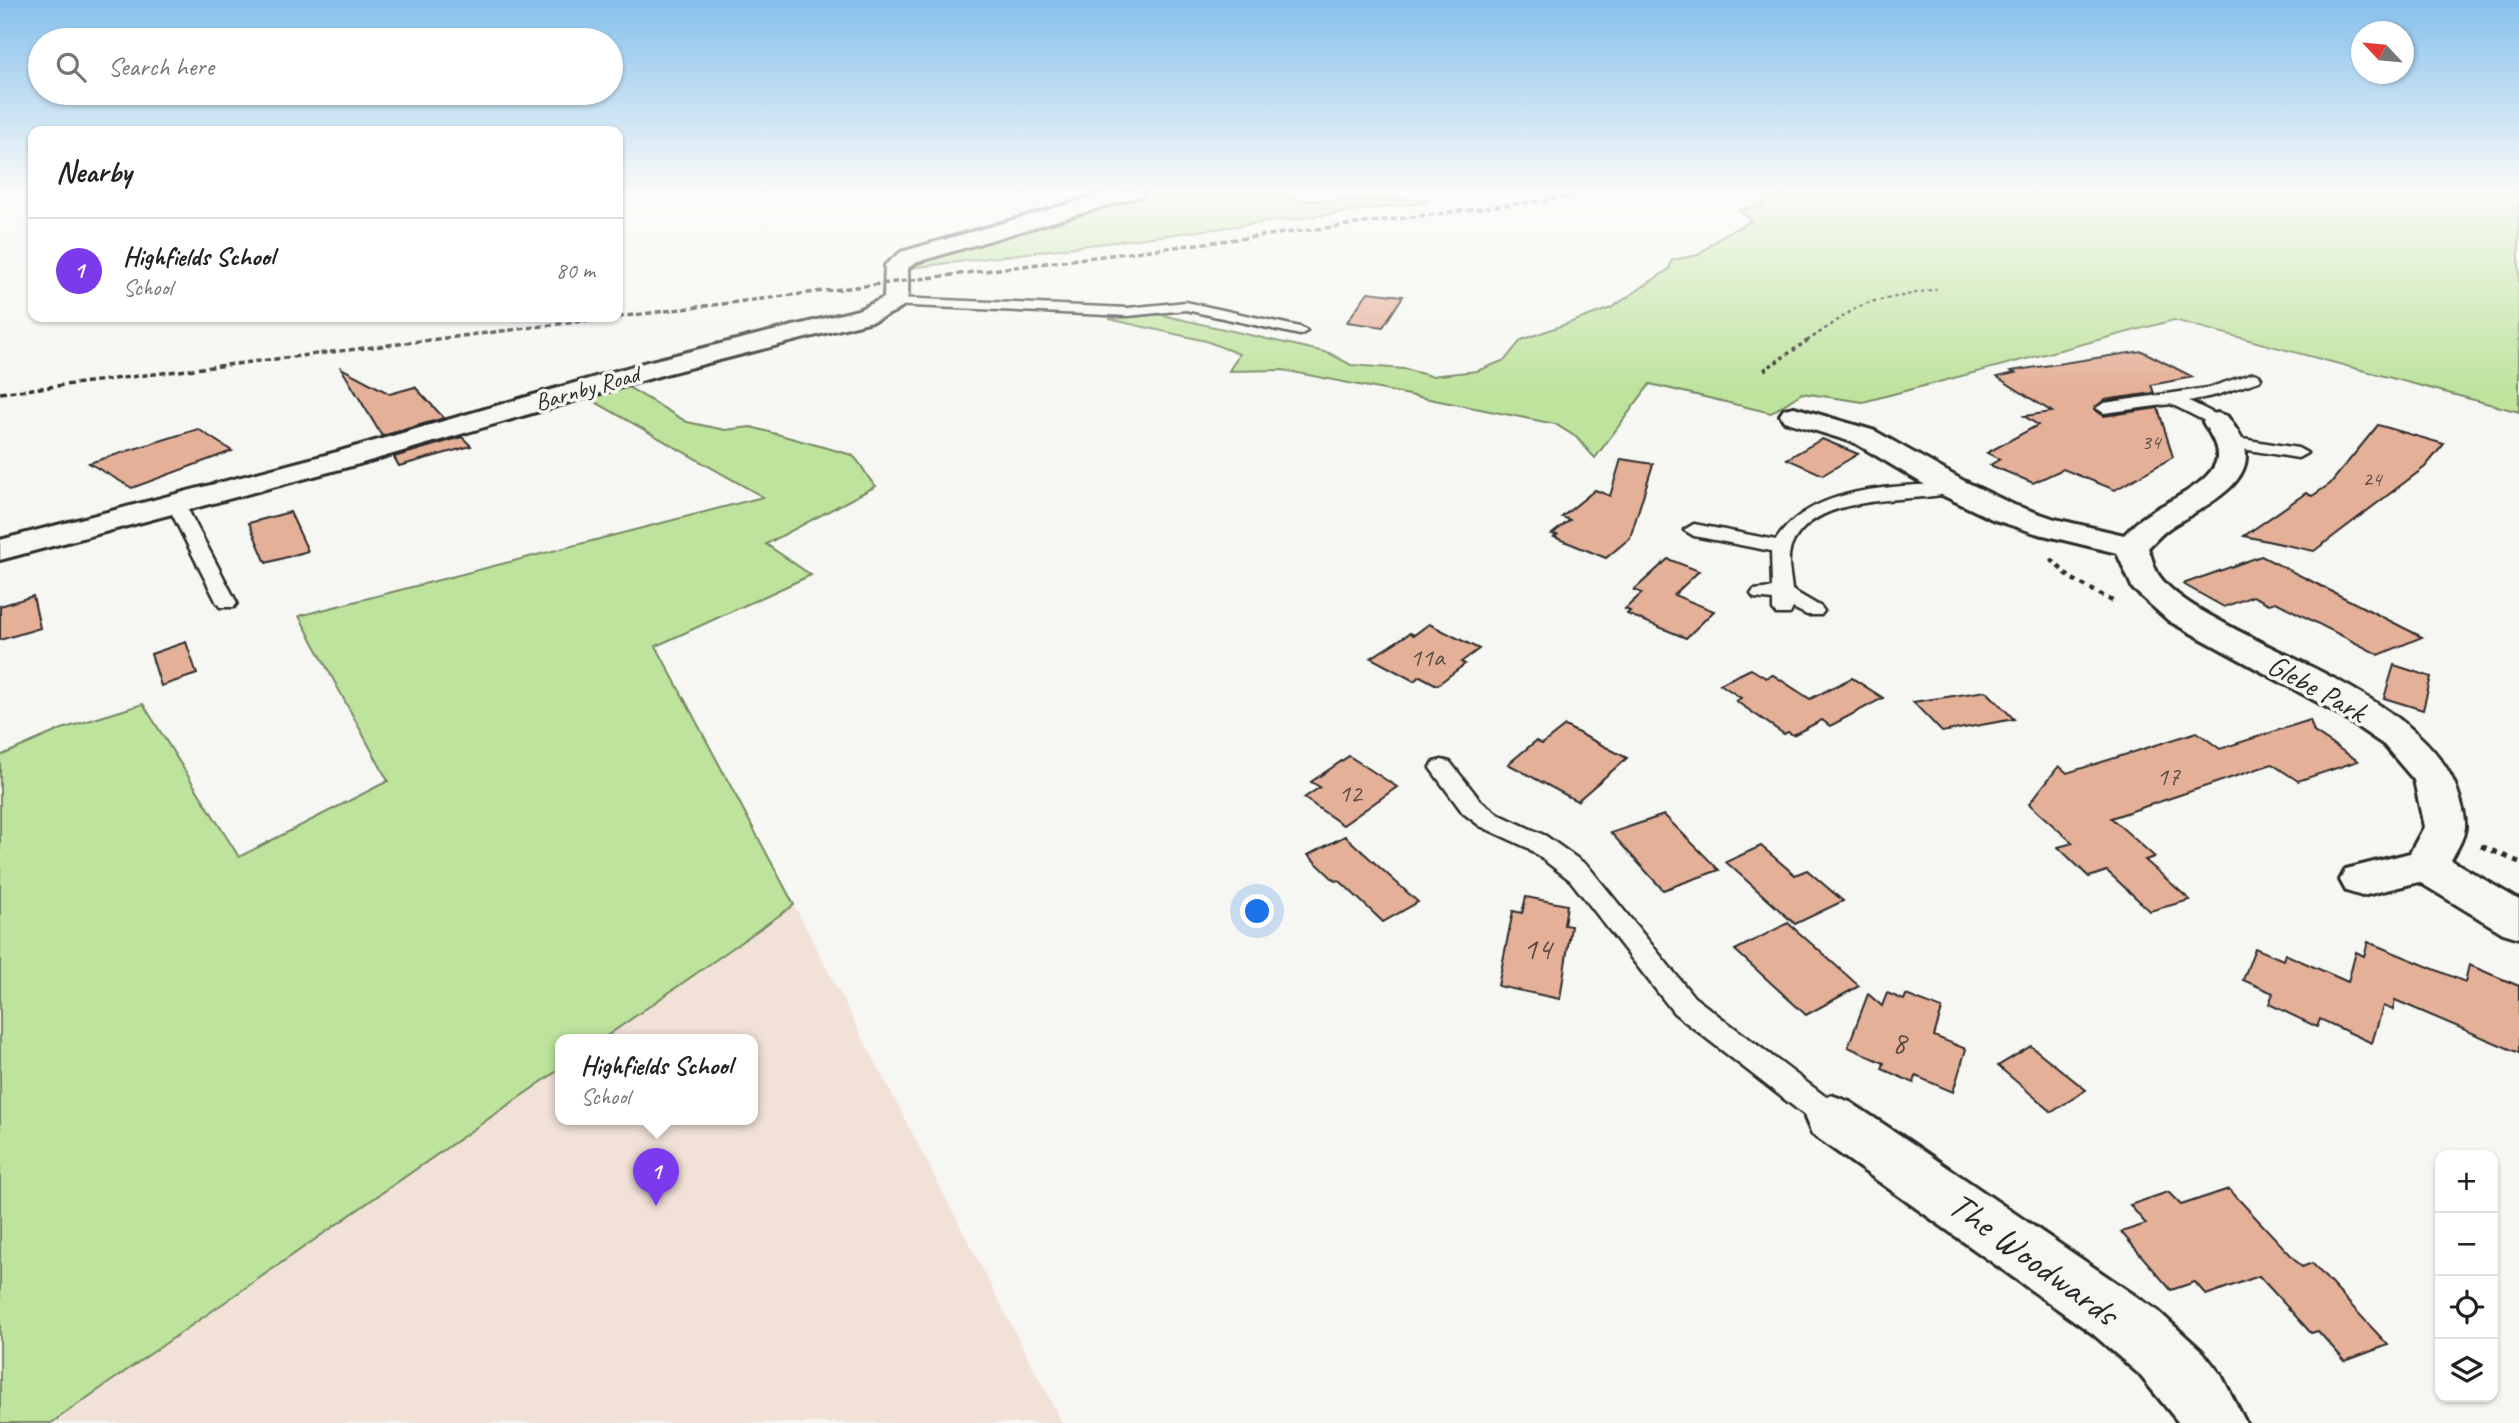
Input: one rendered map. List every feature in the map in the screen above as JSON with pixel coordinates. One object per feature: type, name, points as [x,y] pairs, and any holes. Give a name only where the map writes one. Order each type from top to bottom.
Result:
[{"type":"street","points":[[896,302],[897,265],[908,257]]},
{"type":"street","name":"Barnby Road","points":[[0,550],[348,458],[575,390],[867,315],[896,302]]},
{"type":"street","points":[[1794,415],[1839,413],[1954,488],[2024,519],[2131,546],[2155,524],[2223,478],[2230,464],[2223,432]]},
{"type":"street","name":"Glebe Park","points":[[2131,546],[2131,560],[2140,577],[2171,607],[2365,713],[2403,742],[2425,766],[2440,791],[2445,816],[2444,831],[2426,865]]},
{"type":"street","points":[[2362,880],[2426,865],[2519,921]]},
{"type":"street","name":"The Woodwards","points":[[1831,1118],[1905,1165],[2128,1325],[2172,1363],[2214,1423]]},
{"type":"lane","points":[[896,302],[1059,307],[1128,313],[1186,306],[1300,331]]},
{"type":"lane","points":[[2104,408],[2211,392],[2253,378]]},
{"type":"lane","points":[[2173,398],[2223,432],[2298,453]]},
{"type":"lane","points":[[1784,602],[1781,547],[1794,528],[1843,501],[1871,495],[1954,488]]},
{"type":"lane","points":[[176,504],[227,603]]},
{"type":"lane","points":[[1716,520],[1730,535]]},
{"type":"lane","points":[[1694,530],[1781,547]]},
{"type":"lane","points":[[1761,594],[1814,611]]},
{"type":"lane","points":[[1442,768],[1472,807],[1489,820],[1537,842],[1579,873],[1684,1005],[1803,1100],[1831,1118]]},
{"type":"path","points":[[1764,370],[1856,308],[1937,289]]},
{"type":"shaded area","points":[[794,905],[1062,1423],[51,1423],[555,1072],[555,1125],[758,1125],[758,1034],[610,1034]]},
{"type":"green space","points":[[934,257],[993,257],[910,268]]},
{"type":"green space","points":[[1685,257],[2519,257],[2519,412],[2174,320],[1863,402],[1802,393],[1771,413],[1650,384],[1595,458],[1576,437],[1555,424],[1283,370],[1229,371],[1239,354],[1206,341],[1109,319],[1157,314],[1329,353],[1351,365],[1404,369],[1431,376],[1477,371],[1505,360],[1521,340],[1611,308],[1669,269],[1672,260]]},
{"type":"green space","points":[[623,384],[687,422],[725,430],[751,427],[852,455],[876,486],[766,544],[811,575],[656,646],[794,905],[610,1034],[555,1034],[555,1072],[51,1423],[0,1423],[0,756],[62,729],[143,704],[239,857],[388,781],[299,616],[763,497],[583,395]]},
{"type":"building","points":[[1368,292],[1403,296],[1383,327],[1347,322]]},
{"type":"building","points":[[2142,351],[2193,377],[2151,385],[2154,393],[2104,400],[2094,409],[2104,416],[2158,408],[2173,457],[2115,490],[2063,469],[2033,483],[1990,465],[2000,459],[1987,453],[2038,425],[2024,416],[2052,412],[1997,377],[2015,373],[2011,371]]},
{"type":"building","points":[[341,368],[390,394],[415,387],[444,418],[382,436]]},
{"type":"building","points":[[2378,425],[2444,444],[2425,467],[2314,551],[2244,536],[2306,493],[2312,496],[2330,484]]},
{"type":"building","points":[[198,429],[232,451],[132,488],[89,463]]},
{"type":"building","points":[[462,437],[471,446],[399,466],[394,457]]},
{"type":"building","points":[[1822,439],[1858,454],[1823,475],[1787,459]]},
{"type":"building","points":[[1621,459],[1653,464],[1630,538],[1606,558],[1554,537],[1557,535],[1552,534],[1570,520],[1562,517],[1595,490],[1610,496]]},
{"type":"building","points":[[290,512],[308,551],[266,563],[249,523]]},
{"type":"building","points":[[2261,556],[2422,637],[2379,655],[2276,602],[2269,604],[2253,596],[2224,607],[2183,584]]},
{"type":"building","points":[[1668,559],[1699,571],[1674,595],[1714,611],[1686,638],[1627,614],[1630,611],[1625,609],[1642,593],[1634,590]]},
{"type":"building","points":[[33,596],[40,628],[0,640],[0,606]]},
{"type":"building","points":[[1429,624],[1479,649],[1461,662],[1465,664],[1437,685],[1420,676],[1414,681],[1371,658],[1410,633],[1414,635]]},
{"type":"building","points":[[186,642],[197,674],[161,686],[151,654]]},
{"type":"building","points":[[2394,665],[2431,677],[2423,710],[2384,698]]},
{"type":"building","points":[[1751,669],[1766,678],[1773,675],[1810,699],[1852,678],[1883,698],[1830,726],[1822,720],[1793,735],[1788,732],[1784,734],[1736,701],[1741,698],[1720,684]]},
{"type":"building","points":[[1986,691],[2014,719],[1942,732],[1913,702]]},
{"type":"building","points":[[2310,720],[2314,732],[2358,761],[2298,781],[2272,764],[2111,818],[2155,857],[2145,860],[2190,900],[2150,911],[2107,871],[2089,877],[2058,847],[2073,843],[2029,804],[2059,766],[2067,773],[2197,732],[2220,749]]},
{"type":"building","points":[[1565,726],[1627,758],[1577,801],[1508,764],[1536,741],[1542,744]]},
{"type":"building","points":[[1349,756],[1397,787],[1343,825],[1304,798],[1320,787],[1311,782]]},
{"type":"building","points":[[1664,815],[1719,870],[1663,890],[1611,833]]},
{"type":"building","points":[[1345,836],[1418,902],[1383,922],[1308,855]]},
{"type":"building","points":[[1761,846],[1795,875],[1807,870],[1843,901],[1795,924],[1726,862]]},
{"type":"building","points":[[1526,897],[1567,905],[1564,925],[1571,926],[1560,999],[1498,986],[1513,911],[1522,913]]},
{"type":"building","points":[[1788,923],[1859,986],[1806,1015],[1735,950]]},
{"type":"building","points":[[2368,942],[2465,982],[2469,965],[2519,986],[2519,1053],[2395,1000],[2393,1010],[2383,1006],[2372,1043],[2320,1019],[2317,1027],[2269,1004],[2273,993],[2243,980],[2255,948],[2283,960],[2285,954],[2348,982],[2356,952],[2364,956]]},
{"type":"building","points":[[1887,993],[1904,1000],[1906,995],[1942,1009],[1934,1036],[1966,1049],[1953,1092],[1916,1076],[1914,1083],[1882,1069],[1884,1063],[1848,1047],[1868,994],[1882,1006]]},
{"type":"building","points":[[2031,1046],[2086,1090],[2052,1112],[1998,1066]]},
{"type":"building","points":[[2229,1189],[2302,1267],[2312,1263],[2388,1345],[2345,1361],[2318,1331],[2311,1333],[2259,1276],[2206,1295],[2195,1282],[2171,1290],[2121,1232],[2146,1224],[2130,1205],[2168,1192],[2181,1205]]},
{"type":"railway","points":[[623,316],[1091,257]]},
{"type":"railway","points":[[0,393],[575,322]]},
{"type":"place","name":"Highfields School","points":[[656,1206]]}]
